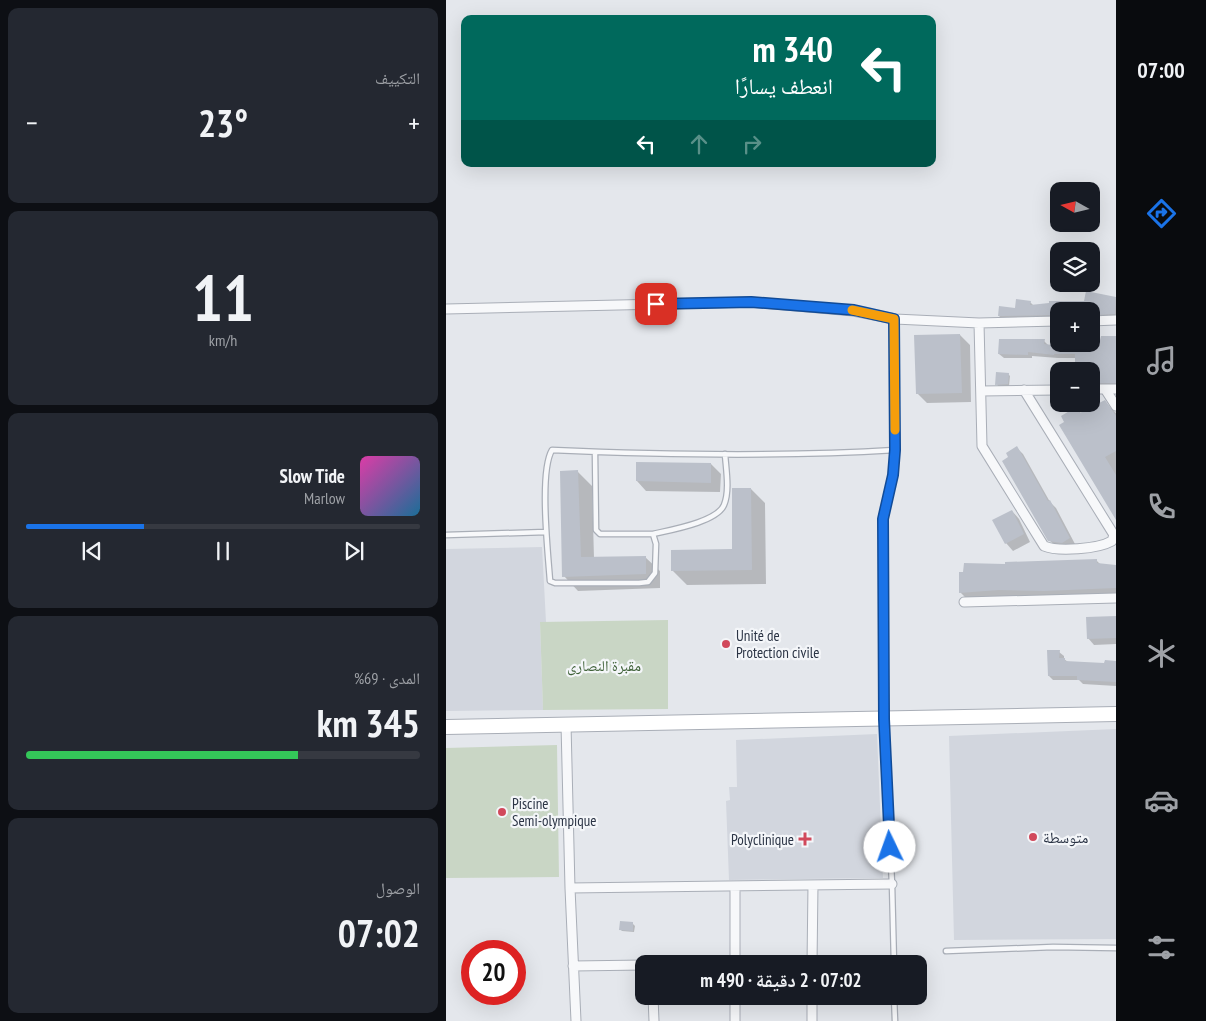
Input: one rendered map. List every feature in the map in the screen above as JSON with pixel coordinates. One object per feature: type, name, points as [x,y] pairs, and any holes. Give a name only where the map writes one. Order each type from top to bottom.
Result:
[{"type":"main road","points":[[446,727],[1116,714]]},
{"type":"street","points":[[446,308],[751,302],[854,310],[894,319],[979,323],[1050,321]]},
{"type":"street","points":[[1100,321],[1116,320]]},
{"type":"street","points":[[979,323],[982,446],[1044,546],[1051,549],[1097,546],[1112,541],[1114,535],[1024,390]]},
{"type":"street","points":[[1100,389],[1116,389]]},
{"type":"street","points":[[1106,389],[1116,406]]},
{"type":"street","points":[[981,391],[1050,390]]},
{"type":"street","points":[[964,602],[1116,598]]},
{"type":"street","points":[[566,724],[570,888],[576,1021]]},
{"type":"street","points":[[570,888],[892,884]]},
{"type":"street","points":[[812,955],[813,885]]},
{"type":"street","points":[[734,955],[735,886]]},
{"type":"street","points":[[574,966],[635,965]]},
{"type":"street","points":[[653,1005],[654,1021]]},
{"type":"street","points":[[735,1005],[736,1021]]},
{"type":"street","points":[[812,1005],[812,1021]]},
{"type":"lane","points":[[894,319],[895,450],[893,475],[883,519],[884,719],[894,955]]},
{"type":"lane","points":[[653,534],[656,544],[655,573],[648,582],[555,583],[550,581],[546,532],[546,469],[552,450],[826,454],[895,450]]},
{"type":"lane","points":[[595,452],[596,530],[600,534],[653,534],[699,522],[718,513],[724,505],[726,492],[725,454]]},
{"type":"lane","points":[[446,535],[546,532]]},
{"type":"lane","points":[[946,951],[1116,948]]},
{"type":"lane","points":[[894,1005],[895,1021]]},
{"type":"shaded area","points":[[542,547],[546,622],[540,622],[543,710],[446,711],[446,549]]},
{"type":"shaded area","name":"متوسطة","points":[[1116,729],[1116,939],[954,940],[949,736]]},
{"type":"shaded area","name":"Polyclinique","points":[[877,734],[883,878],[729,880],[726,801],[730,800],[729,787],[737,787],[736,740]]},
{"type":"green space","name":"مقبرة النصارى","points":[[668,620],[668,709],[543,710],[540,622]]},
{"type":"green space","name":"Piscine Semi-olympique","points":[[557,745],[559,877],[446,878],[446,748]]},
{"type":"building","points":[[1086,292],[1116,297],[1115,314],[1100,315],[1100,302],[1050,302],[1050,315],[998,316],[999,306],[1015,308],[1016,299],[1031,301],[1030,305],[1049,303],[1049,301],[1084,301]]},
{"type":"building","points":[[960,334],[962,393],[916,394],[914,335]]},
{"type":"building","points":[[1101,336],[1116,336],[1116,383],[1100,383],[1100,362],[1075,362],[1075,354],[1054,355],[1028,352],[1028,355],[998,354],[999,339],[1045,339],[1044,344],[1050,345],[1050,352],[1100,352]]},
{"type":"building","points":[[996,372],[1009,373],[1008,384],[995,385]]},
{"type":"building","points":[[1105,400],[1116,416],[1116,451],[1105,457],[1116,475],[1116,520],[1059,425],[1064,422],[1061,416],[1068,412],[1100,412],[1100,403]]},
{"type":"building","points":[[1017,446],[1048,501],[1050,500],[1070,538],[1062,543],[1048,541],[1002,461],[1008,457],[1006,453]]},
{"type":"building","points":[[636,462],[711,463],[711,483],[636,481]]},
{"type":"building","points":[[578,470],[581,557],[646,556],[646,574],[562,577],[560,471]]},
{"type":"building","points":[[732,488],[751,488],[752,570],[671,571],[671,550],[732,549]]},
{"type":"building","points":[[1012,510],[1024,534],[1005,544],[992,520]]},
{"type":"building","points":[[1097,559],[1097,563],[1116,565],[1116,588],[1044,591],[999,590],[959,593],[959,572],[963,572],[964,563],[1005,564],[1005,562]]},
{"type":"building","points":[[1116,616],[1116,638],[1087,639],[1086,617]]},
{"type":"building","points":[[1047,650],[1060,650],[1059,658],[1065,658],[1065,661],[1104,663],[1105,660],[1116,661],[1116,682],[1077,680],[1077,676],[1048,676]]},
{"type":"building","points":[[620,921],[633,922],[633,931],[619,930]]},
{"type":"slow traffic","points":[[852,310],[894,319],[895,430]]},
{"type":"place","name":"Unité de Protection civile","points":[[726,644]]},
{"type":"place","name":"Piscine Semi-olympique","points":[[502,812]]},
{"type":"place","name":"متوسطة","points":[[1033,837]]},
{"type":"place","name":"Polyclinique","points":[[805,839]]},
{"type":"route","points":[[656,304],[751,302],[854,310],[894,319],[895,450],[893,475],[883,519],[884,719],[890,847]]}]
